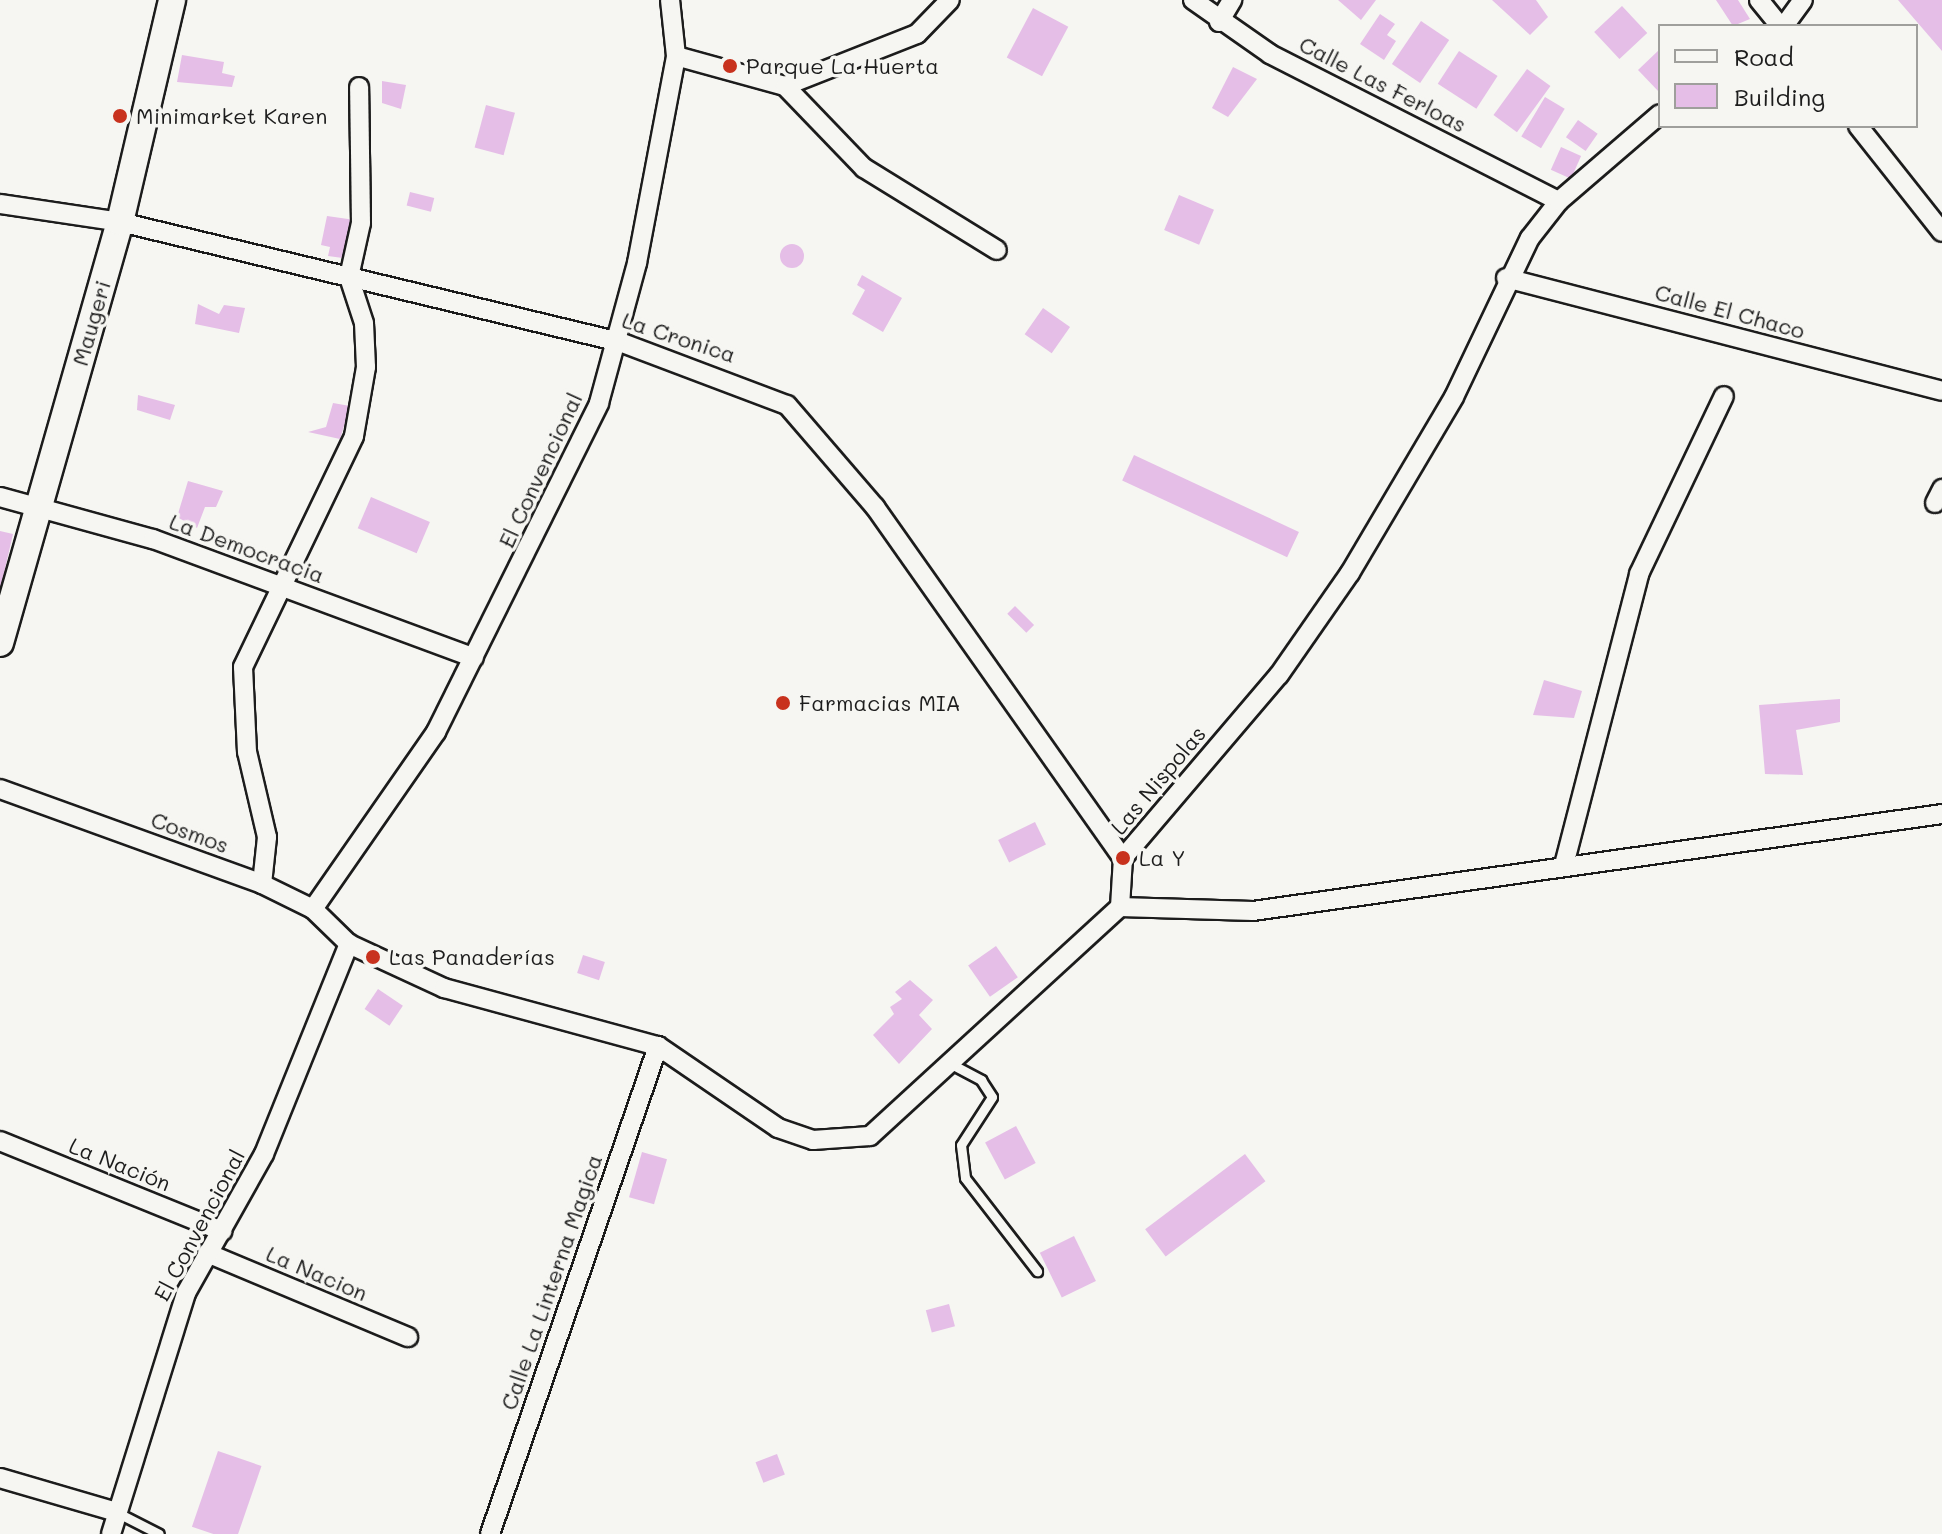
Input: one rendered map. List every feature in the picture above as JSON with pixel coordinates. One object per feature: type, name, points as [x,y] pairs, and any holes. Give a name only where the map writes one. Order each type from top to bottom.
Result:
[{"type":"street","name":"Maugeri","points":[[0,643],[120,222],[172,0]]},
{"type":"street","name":"El Convencional","points":[[313,909],[388,809],[474,658],[599,403],[620,342],[676,56],[670,0]]},
{"type":"street","points":[[785,86],[820,66],[894,46],[950,0]]},
{"type":"street","name":"Calle Las Ferloas","points":[[1193,0],[1219,22],[1559,201]]},
{"type":"street","points":[[1219,22],[1232,0]]},
{"type":"street","points":[[1759,0],[1780,24]]},
{"type":"street","points":[[1784,24],[1803,0]]},
{"type":"street","points":[[676,56],[785,86],[864,168],[997,250]]},
{"type":"street","points":[[262,884],[267,837],[247,752],[243,667],[279,586],[354,436],[366,367],[364,323],[349,277],[361,223],[359,87]]},
{"type":"street","name":"Las Nispolas","points":[[1120,907],[1123,858],[1279,675],[1350,573],[1454,397],[1506,278],[1559,201],[1658,116]]},
{"type":"street","points":[[1860,128],[1942,232]]},
{"type":"street","name":"La Cronica","points":[[0,204],[120,222],[620,342],[787,405],[828,446],[1123,858]]},
{"type":"street","name":"Calle El Chaco","points":[[1506,278],[1942,391]]},
{"type":"street","points":[[1564,865],[1639,574],[1724,396]]},
{"type":"street","name":"La Democracia","points":[[0,497],[39,502],[474,658]]},
{"type":"street","name":"Cosmos","points":[[0,789],[262,884],[313,909],[349,944]]},
{"type":"street","points":[[349,944],[444,988],[658,1046],[778,1128],[813,1140],[870,1136],[955,1066],[1120,907],[1253,911],[1942,814]]},
{"type":"street","name":"El Convencional","points":[[111,1534],[174,1328],[207,1253],[264,1154],[349,944]]},
{"type":"street","name":"Calle La Linterna Magica","points":[[490,1534],[658,1046]]},
{"type":"street","name":"La Nación","points":[[0,1141],[222,1231]]},
{"type":"street","name":"La Nacion","points":[[207,1253],[408,1337]]},
{"type":"street","points":[[0,1478],[116,1512]]},
{"type":"lane","points":[[955,1066],[981,1080],[992,1097],[961,1145],[965,1178],[1037,1271]]},
{"type":"lane","points":[[116,1512],[159,1534]]},
{"type":"building","points":[[1338,0],[1376,0],[1361,20]]},
{"type":"building","points":[[1492,0],[1536,0],[1548,17],[1530,35]]},
{"type":"building","points":[[1716,0],[1738,0],[1750,19],[1732,24]]},
{"type":"building","points":[[1898,0],[1942,0],[1942,51]]},
{"type":"building","points":[[1622,6],[1647,33],[1619,59],[1594,32]]},
{"type":"building","points":[[1033,8],[1068,27],[1042,76],[1007,57]]},
{"type":"building","points":[[1380,14],[1395,24],[1387,35],[1396,41],[1384,60],[1360,44]]},
{"type":"building","points":[[1421,21],[1449,40],[1420,83],[1392,64]]},
{"type":"building","points":[[1459,51],[1498,76],[1476,109],[1438,84]]},
{"type":"building","points":[[1658,51],[1658,91],[1638,70]]},
{"type":"building","points":[[182,55],[224,62],[222,73],[235,76],[232,87],[177,82]]},
{"type":"building","points":[[1233,67],[1257,79],[1228,117],[1212,108]]},
{"type":"building","points":[[1527,69],[1550,86],[1517,132],[1493,115]]},
{"type":"building","points":[[382,81],[406,85],[401,109],[382,103]]},
{"type":"building","points":[[1545,97],[1565,109],[1541,148],[1521,136]]},
{"type":"building","points":[[486,105],[515,113],[504,155],[475,148]]},
{"type":"building","points":[[1578,120],[1598,134],[1586,151],[1566,137]]},
{"type":"building","points":[[1561,147],[1581,156],[1571,179],[1551,170]]},
{"type":"building","points":[[410,192],[434,198],[431,212],[407,206]]},
{"type":"building","points":[[1179,195],[1214,210],[1199,245],[1164,230]]},
{"type":"building","points":[[327,216],[355,220],[350,259],[328,256],[330,247],[321,245]]},
{"type":"building","points":[[792,244],[800,248],[804,256],[800,264],[792,268],[784,264],[780,256],[784,248]]},
{"type":"building","points":[[862,275],[902,298],[883,332],[852,314],[865,290],[857,285]]},
{"type":"building","points":[[198,304],[219,314],[224,305],[245,308],[239,333],[195,324]]},
{"type":"building","points":[[1043,308],[1070,327],[1052,353],[1025,334]]},
{"type":"building","points":[[138,395],[175,405],[170,420],[137,410]]},
{"type":"building","points":[[333,403],[350,406],[340,439],[308,432],[326,427]]},
{"type":"building","points":[[1134,455],[1299,532],[1287,557],[1122,480]]},
{"type":"building","points":[[188,481],[223,491],[216,507],[205,507],[197,528],[177,517]]},
{"type":"building","points":[[371,497],[430,522],[417,553],[358,528]]},
{"type":"building","points":[[0,531],[13,534],[1,586],[0,586]]},
{"type":"building","points":[[1015,606],[1034,625],[1026,633],[1007,614]]},
{"type":"building","points":[[1544,680],[1582,691],[1574,718],[1533,715]]},
{"type":"building","points":[[1840,699],[1840,722],[1796,730],[1803,775],[1765,774],[1759,705]]},
{"type":"building","points":[[1035,822],[1046,844],[1009,862],[998,840]]},
{"type":"building","points":[[996,946],[1018,977],[990,997],[968,966]]},
{"type":"building","points":[[583,955],[605,962],[599,980],[577,973]]},
{"type":"building","points":[[910,980],[933,1000],[919,1015],[932,1029],[899,1064],[873,1035],[894,1014],[890,1007],[902,999],[895,992]]},
{"type":"building","points":[[378,989],[403,1006],[389,1026],[365,1009]]},
{"type":"building","points":[[1016,1126],[1036,1163],[1005,1180],[985,1142]]},
{"type":"building","points":[[642,1152],[667,1159],[654,1204],[629,1197]]},
{"type":"building","points":[[1245,1154],[1265,1181],[1166,1256],[1145,1229]]},
{"type":"building","points":[[1074,1236],[1096,1281],[1062,1298],[1040,1253]]},
{"type":"building","points":[[949,1304],[955,1326],[932,1332],[926,1310]]},
{"type":"building","points":[[218,1451],[261,1466],[238,1534],[213,1534],[192,1527]]},
{"type":"building","points":[[777,1454],[785,1475],[763,1483],[756,1462]]},
{"type":"place","name":"Parque La Huerta","points":[[730,66]]},
{"type":"place","name":"Minimarket Karen","points":[[120,116]]},
{"type":"place","name":"Farmacias MIA","points":[[783,703]]},
{"type":"place","name":"La Y","points":[[1123,858]]},
{"type":"place","name":"Las Panaderías","points":[[373,957]]}]
